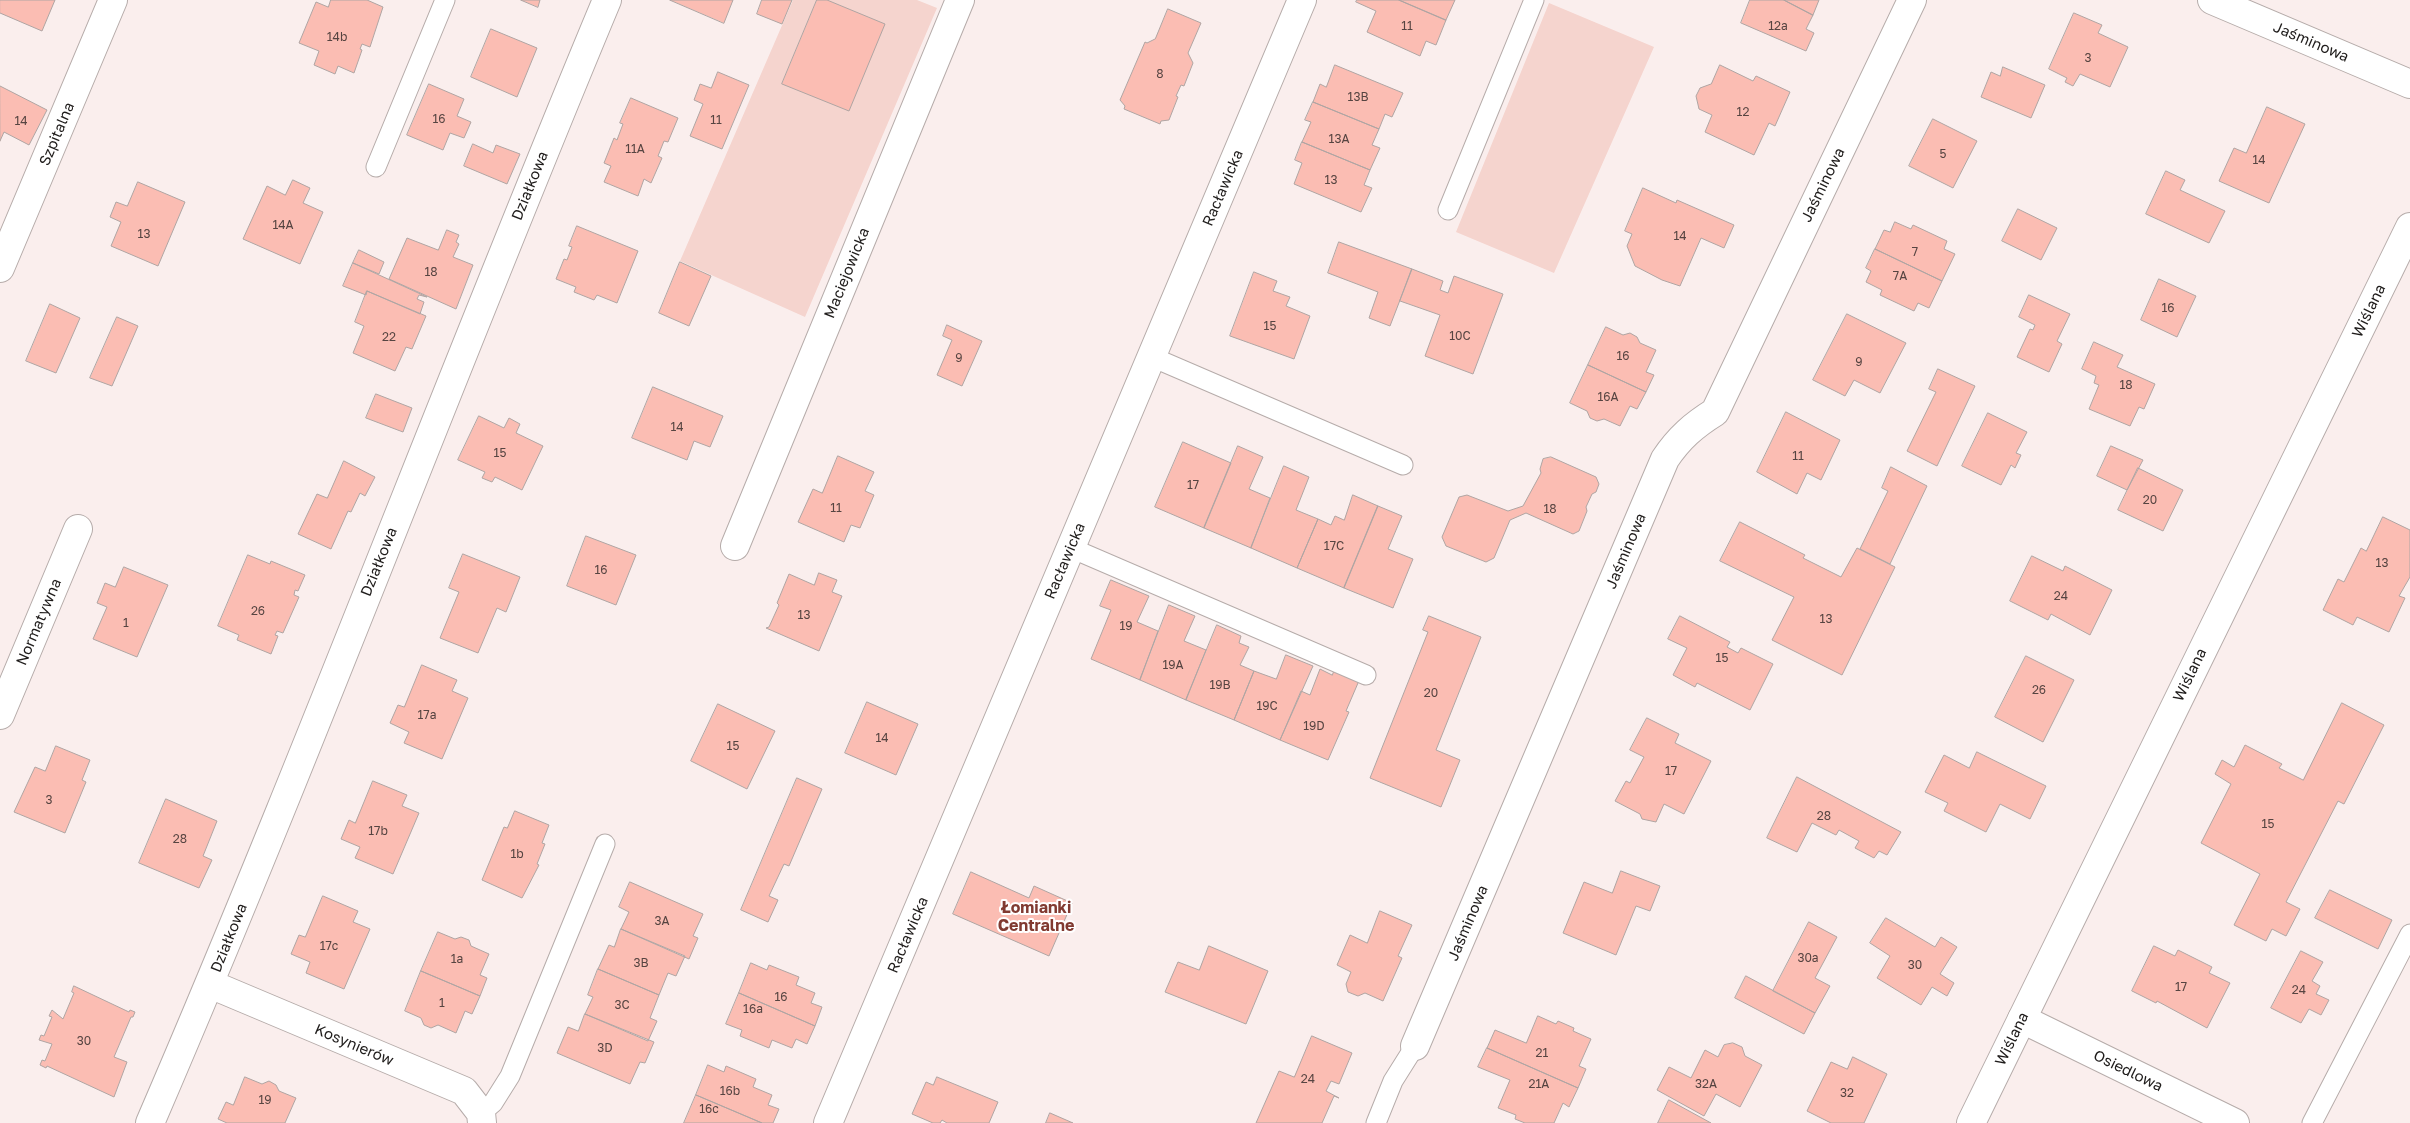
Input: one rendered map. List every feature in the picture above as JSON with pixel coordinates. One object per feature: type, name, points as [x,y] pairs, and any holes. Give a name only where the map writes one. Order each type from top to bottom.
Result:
[{"type":"street","name":"Szpitalna","points":[[0,268],[113,0]]},
{"type":"street","name":"Działkowa","points":[[150,1123],[210,984],[539,163],[607,0]]},
{"type":"street","name":"Maciejowicka","points":[[735,546],[960,0]]},
{"type":"street","name":"Racławicka","points":[[828,1123],[1302,0]]},
{"type":"street","name":"Jaśminowa","points":[[1415,1046],[1665,459],[1682,436],[1693,426],[1715,412],[1912,0]]},
{"type":"street","name":"Jaśminowa","points":[[2212,0],[2410,84]]},
{"type":"street","name":"Wiślana","points":[[1970,1123],[2410,227]]},
{"type":"street","name":"Normatywna","points":[[0,715],[78,529]]},
{"type":"street","name":"Kosynierów","points":[[210,984],[464,1091],[481,1118]]},
{"type":"street","name":"Osiedlowa","points":[[2022,1019],[2235,1123]]},
{"type":"lane","points":[[376,167],[445,0]]},
{"type":"lane","points":[[1448,210],[1534,0]]},
{"type":"lane","points":[[1152,357],[1403,465]]},
{"type":"lane","points":[[1071,548],[1366,675]]},
{"type":"lane","points":[[481,1118],[510,1076],[605,844]]},
{"type":"lane","points":[[2312,1123],[2410,934]]},
{"type":"lane","name":"Jaśminowa","points":[[1376,1123],[1393,1081],[1415,1046]]},
{"type":"shaded area","points":[[793,0],[917,0],[937,8],[805,317],[680,261]]},
{"type":"shaded area","points":[[1549,3],[1654,47],[1554,273],[1456,232]]},
{"type":"building","points":[[0,0],[55,0],[42,31],[0,13]]},
{"type":"building","points":[[331,0],[367,0],[383,7],[370,47],[362,44],[360,49],[362,50],[354,73],[338,66],[335,74],[314,65],[319,51],[299,43],[316,2],[328,7]]},
{"type":"building","points":[[521,0],[540,0],[538,7]]},
{"type":"building","points":[[670,0],[733,0],[724,23]]},
{"type":"building","points":[[762,0],[792,0],[782,24],[757,14]]},
{"type":"building","points":[[817,0],[827,0],[885,24],[849,111],[782,84]]},
{"type":"building","points":[[1357,0],[1399,0],[1446,20],[1436,45],[1426,41],[1420,56],[1367,32],[1376,11],[1356,2]]},
{"type":"building","points":[[1399,0],[1455,0],[1446,20]]},
{"type":"building","points":[[1750,0],[1784,0],[1813,15],[1806,29],[1814,33],[1806,51],[1741,23]]},
{"type":"building","points":[[1784,0],[1819,0],[1813,15]]},
{"type":"building","points":[[1168,9],[1201,23],[1188,53],[1193,63],[1184,86],[1181,85],[1176,96],[1178,97],[1169,120],[1161,121],[1160,124],[1124,109],[1125,106],[1120,100],[1145,42],[1147,43],[1155,39]]},
{"type":"building","points":[[2074,13],[2102,25],[2098,33],[2128,47],[2110,87],[2080,74],[2073,86],[2065,82],[2067,78],[2049,69]]},
{"type":"building","points":[[491,29],[537,48],[517,97],[471,77]]},
{"type":"building","points":[[1335,65],[1403,93],[1392,117],[1385,114],[1379,129],[1313,102],[1320,84],[1326,87]]},
{"type":"building","points":[[1720,65],[1753,81],[1756,76],[1790,92],[1775,126],[1769,123],[1754,155],[1705,132],[1712,115],[1699,109],[1696,96],[1700,88],[1711,84]]},
{"type":"building","points":[[2003,67],[2045,85],[2031,118],[1981,97],[1991,72],[2000,76]]},
{"type":"building","points":[[718,72],[749,85],[722,149],[690,136],[703,104],[694,100],[700,84],[711,88]]},
{"type":"building","points":[[429,84],[464,99],[457,116],[471,122],[464,138],[450,133],[443,150],[407,135]]},
{"type":"building","points":[[0,86],[47,110],[29,145],[4,132],[0,141]]},
{"type":"building","points":[[631,98],[678,118],[668,142],[664,141],[658,156],[662,158],[651,183],[644,179],[638,196],[604,182],[611,166],[604,163],[614,138],[617,140],[623,124],[620,123]]},
{"type":"building","points":[[1313,102],[1379,129],[1372,145],[1380,148],[1370,170],[1302,142],[1311,122],[1305,120]]},
{"type":"building","points":[[2267,107],[2305,124],[2269,203],[2219,181],[2234,148],[2246,153]]},
{"type":"building","points":[[1933,119],[1977,141],[1953,188],[1909,166]]},
{"type":"building","points":[[1302,142],[1370,170],[1364,185],[1372,188],[1361,212],[1294,184],[1302,163],[1295,160]]},
{"type":"building","points":[[473,144],[493,153],[496,145],[520,154],[507,184],[464,166]]},
{"type":"building","points":[[2166,171],[2185,180],[2180,190],[2225,211],[2209,243],[2146,214]]},
{"type":"building","points":[[293,180],[310,188],[303,203],[323,212],[300,264],[243,239],[267,186],[285,195]]},
{"type":"building","points":[[138,182],[185,202],[158,266],[111,246],[121,222],[110,217],[116,202],[127,206]]},
{"type":"building","points":[[1643,188],[1676,203],[1677,200],[1734,225],[1724,248],[1701,238],[1680,286],[1662,280],[1635,266],[1627,246],[1632,234],[1625,231]]},
{"type":"building","points":[[2018,209],[2057,228],[2041,260],[2002,241]]},
{"type":"building","points":[[1895,222],[1911,229],[1913,225],[1947,241],[1944,249],[1955,254],[1942,281],[1875,249],[1884,230],[1890,232]]},
{"type":"building","points":[[577,226],[638,251],[617,303],[597,295],[594,300],[574,292],[576,287],[556,279],[564,259],[567,260],[572,247],[569,246]]},
{"type":"building","points":[[447,230],[459,235],[456,242],[459,244],[453,257],[473,265],[456,309],[389,279],[407,238],[438,250]]},
{"type":"building","points":[[1339,242],[1412,269],[1390,326],[1369,318],[1378,292],[1328,273]]},
{"type":"building","points":[[1875,249],[1942,281],[1929,308],[1918,303],[1914,311],[1880,295],[1882,290],[1866,282],[1871,271],[1866,268]]},
{"type":"building","points":[[359,250],[384,262],[379,274],[353,263]]},
{"type":"building","points":[[680,262],[711,276],[689,326],[659,313]]},
{"type":"building","points":[[353,263],[427,297],[419,295],[417,299],[424,302],[420,314],[367,291],[366,295],[343,286]]},
{"type":"building","points":[[1412,269],[1443,281],[1440,290],[1448,293],[1454,276],[1503,294],[1473,374],[1425,356],[1440,315],[1400,301]]},
{"type":"building","points":[[1254,272],[1277,281],[1273,291],[1290,297],[1286,306],[1310,316],[1294,359],[1230,336]]},
{"type":"building","points":[[2159,279],[2196,296],[2177,337],[2141,320]]},
{"type":"building","points":[[367,291],[426,316],[412,349],[406,347],[395,371],[353,353],[364,326],[355,322]]},
{"type":"building","points":[[2029,295],[2070,314],[2057,341],[2062,344],[2049,372],[2017,357],[2030,329],[2033,330],[2035,325],[2019,317]]},
{"type":"building","points":[[50,304],[80,318],[56,373],[26,361]]},
{"type":"building","points":[[1847,314],[1906,343],[1880,393],[1854,380],[1845,396],[1813,380]]},
{"type":"building","points":[[117,317],[138,326],[112,386],[90,378]]},
{"type":"building","points":[[947,325],[982,341],[962,386],[937,375],[952,340],[943,336]]},
{"type":"building","points":[[1606,327],[1623,335],[1630,333],[1637,337],[1640,343],[1656,350],[1646,372],[1654,375],[1646,392],[1588,365]]},
{"type":"building","points":[[2094,342],[2123,355],[2117,367],[2155,384],[2144,409],[2139,407],[2130,426],[2089,409],[2099,385],[2094,383],[2096,376],[2082,369]]},
{"type":"building","points":[[1588,365],[1646,392],[1637,409],[1630,406],[1620,426],[1604,419],[1597,421],[1590,418],[1587,411],[1570,403]]},
{"type":"building","points":[[1938,369],[1975,386],[1937,466],[1907,451],[1936,392],[1929,389]]},
{"type":"building","points":[[653,387],[723,416],[710,447],[694,441],[687,460],[632,438]]},
{"type":"building","points":[[376,394],[412,408],[403,432],[366,418]]},
{"type":"building","points":[[1786,412],[1840,440],[1821,480],[1807,473],[1797,494],[1757,472]]},
{"type":"building","points":[[1988,413],[2027,432],[2016,453],[2021,455],[2015,468],[2011,465],[2001,485],[1962,466]]},
{"type":"building","points":[[479,416],[504,428],[509,418],[520,424],[516,433],[543,446],[522,490],[495,477],[492,482],[482,478],[485,472],[458,460]]},
{"type":"building","points":[[1183,442],[1231,463],[1204,528],[1155,507]]},
{"type":"building","points":[[1238,446],[1263,457],[1249,489],[1270,498],[1251,548],[1204,528]]},
{"type":"building","points":[[2111,446],[2143,460],[2127,490],[2097,476]]},
{"type":"building","points":[[838,456],[874,472],[865,491],[874,495],[860,528],[851,525],[844,542],[798,522],[813,489],[822,493]]},
{"type":"building","points":[[1551,457],[1596,477],[1599,484],[1586,507],[1587,511],[1579,531],[1573,534],[1526,513],[1510,520],[1494,558],[1486,562],[1446,546],[1442,537],[1459,497],[1467,495],[1508,511],[1523,506],[1541,473],[1540,469],[1543,459]]},
{"type":"building","points":[[344,461],[375,477],[365,496],[360,493],[351,512],[348,511],[331,549],[298,534],[317,494],[327,498]]},
{"type":"building","points":[[1284,466],[1309,477],[1296,510],[1318,519],[1297,568],[1251,548]]},
{"type":"building","points":[[1891,467],[1927,486],[1890,564],[1860,549],[1888,491],[1882,488]]},
{"type":"building","points":[[2138,468],[2183,490],[2163,531],[2118,510]]},
{"type":"building","points":[[1353,495],[1378,506],[1344,588],[1297,568],[1318,519],[1331,525],[1335,516],[1344,520]]},
{"type":"building","points":[[1378,506],[1402,516],[1388,549],[1413,559],[1393,608],[1344,588]]},
{"type":"building","points":[[2383,517],[2410,530],[2410,577],[2399,596],[2405,598],[2389,632],[2357,617],[2353,625],[2323,610],[2338,579],[2344,582],[2361,548],[2366,551]]},
{"type":"building","points":[[1740,522],[1805,555],[1803,558],[1841,577],[1857,548],[1895,567],[1842,675],[1772,640],[1794,597],[1720,561]]},
{"type":"building","points":[[586,536],[636,555],[616,605],[567,586]]},
{"type":"building","points":[[463,554],[520,577],[506,612],[497,608],[478,653],[440,638],[459,592],[449,588]]},
{"type":"building","points":[[248,555],[270,564],[271,561],[305,575],[298,591],[295,590],[294,595],[299,597],[283,633],[277,631],[275,635],[278,636],[271,654],[237,640],[239,635],[218,626]]},
{"type":"building","points":[[2032,556],[2063,571],[2065,566],[2112,590],[2090,635],[2051,614],[2048,620],[2010,601]]},
{"type":"building","points":[[124,567],[168,585],[137,657],[93,639],[107,607],[97,603],[105,583],[115,587]]},
{"type":"building","points":[[819,573],[837,580],[832,592],[842,596],[819,651],[766,628],[769,627],[779,605],[777,603],[789,574],[814,585]]},
{"type":"building","points":[[1111,580],[1149,596],[1137,622],[1158,631],[1140,680],[1091,659],[1111,610],[1100,606]]},
{"type":"building","points":[[1169,605],[1195,616],[1184,641],[1206,650],[1186,700],[1140,680]]},
{"type":"building","points":[[1429,616],[1481,637],[1436,750],[1460,760],[1441,807],[1370,778],[1428,632],[1423,630]]},
{"type":"building","points":[[1680,616],[1730,642],[1727,647],[1738,653],[1741,648],[1773,664],[1750,710],[1697,683],[1695,687],[1673,675],[1687,648],[1668,639]]},
{"type":"building","points":[[1217,625],[1241,636],[1239,643],[1249,647],[1240,665],[1254,671],[1234,720],[1186,700]]},
{"type":"building","points":[[1286,655],[1313,666],[1280,740],[1234,720],[1254,671],[1276,679]]},
{"type":"building","points":[[2026,656],[2074,680],[2043,742],[1995,717]]},
{"type":"building","points":[[422,665],[457,680],[452,691],[468,698],[442,759],[404,743],[409,732],[390,723],[398,705],[404,707]]},
{"type":"building","points":[[1336,666],[1361,676],[1346,711],[1349,712],[1328,760],[1280,740],[1301,691],[1310,695],[1320,669],[1332,675]]},
{"type":"building","points":[[867,702],[918,724],[896,775],[845,753]]},
{"type":"building","points":[[2342,703],[2384,725],[2344,804],[2338,801],[2286,902],[2300,909],[2286,936],[2272,929],[2266,941],[2234,925],[2260,874],[2201,843],[2231,784],[2215,774],[2222,760],[2234,767],[2245,745],[2282,764],[2279,768],[2303,780]]},
{"type":"building","points":[[718,704],[775,731],[747,789],[691,761]]},
{"type":"building","points":[[1647,718],[1679,734],[1675,743],[1711,761],[1684,814],[1664,804],[1656,822],[1642,819],[1640,814],[1615,801],[1626,781],[1630,783],[1644,757],[1630,750]]},
{"type":"building","points":[[56,746],[90,760],[82,780],[86,782],[65,833],[14,812],[35,767],[45,771]]},
{"type":"building","points":[[1977,752],[2046,786],[2030,819],[2000,804],[1986,832],[1944,811],[1948,803],[1925,792],[1944,755],[1969,768]]},
{"type":"building","points":[[1797,777],[1901,832],[1887,855],[1879,851],[1874,858],[1855,848],[1859,841],[1839,830],[1836,835],[1812,823],[1797,852],[1767,838]]},
{"type":"building","points":[[797,778],[822,789],[789,866],[784,864],[769,896],[778,900],[768,922],[741,910]]},
{"type":"building","points":[[373,781],[407,795],[402,806],[419,813],[393,874],[355,858],[360,847],[341,839],[349,820],[355,823]]},
{"type":"building","points":[[166,799],[217,821],[203,856],[212,860],[199,888],[139,863]]},
{"type":"building","points":[[515,811],[549,825],[542,843],[545,844],[537,864],[539,865],[522,898],[482,880],[504,827],[507,828]]},
{"type":"building","points":[[1621,871],[1660,886],[1650,911],[1636,906],[1616,955],[1563,933],[1584,882],[1612,893]]},
{"type":"building","points":[[971,872],[1029,898],[1034,886],[1072,903],[1049,956],[953,914]]},
{"type":"building","points":[[630,882],[703,914],[693,936],[698,938],[689,959],[621,929],[629,912],[619,907]]},
{"type":"building","points":[[2330,890],[2392,920],[2378,949],[2315,918]]},
{"type":"building","points":[[323,896],[358,911],[353,922],[370,929],[344,989],[306,973],[310,962],[291,954],[299,935],[305,937]]},
{"type":"building","points":[[1380,911],[1412,925],[1398,956],[1402,958],[1383,1001],[1365,993],[1358,996],[1348,992],[1346,984],[1351,972],[1337,965],[1350,935],[1367,943]]},
{"type":"building","points":[[1886,918],[1935,947],[1941,937],[1957,947],[1940,974],[1954,983],[1947,996],[1932,987],[1921,1005],[1877,978],[1890,956],[1870,943]]},
{"type":"building","points":[[1809,922],[1837,937],[1815,978],[1830,986],[1815,1013],[1773,991]]},
{"type":"building","points":[[621,929],[685,956],[676,976],[668,973],[659,995],[598,969],[609,945],[614,947]]},
{"type":"building","points":[[438,932],[455,939],[461,937],[469,940],[471,946],[489,954],[480,975],[487,978],[480,996],[421,971]]},
{"type":"building","points":[[1209,946],[1268,971],[1246,1024],[1165,992],[1178,962],[1199,970]]},
{"type":"building","points":[[2154,946],[2175,956],[2178,950],[2212,967],[2209,973],[2230,983],[2207,1028],[2157,1001],[2156,1003],[2132,991]]},
{"type":"building","points":[[2301,951],[2323,962],[2312,981],[2320,986],[2316,994],[2329,1000],[2321,1015],[2309,1009],[2301,1023],[2271,1008]]},
{"type":"building","points":[[751,963],[767,970],[769,965],[799,977],[796,985],[815,993],[811,1003],[822,1007],[815,1026],[739,993]]},
{"type":"building","points":[[598,969],[659,995],[650,1018],[657,1021],[648,1041],[585,1014],[593,997],[588,995]]},
{"type":"building","points":[[421,971],[480,996],[472,1014],[465,1011],[456,1033],[438,1025],[431,1028],[424,1025],[421,1018],[405,1011]]},
{"type":"building","points":[[1746,976],[1815,1013],[1804,1034],[1735,998]]},
{"type":"building","points":[[74,986],[129,1012],[130,1010],[135,1012],[133,1017],[131,1017],[114,1057],[127,1062],[114,1097],[47,1066],[46,1068],[40,1065],[42,1060],[45,1061],[52,1044],[39,1040],[41,1035],[44,1036],[52,1017],[49,1016],[52,1010],[63,1019],[74,993],[72,992]]},
{"type":"building","points":[[739,993],[815,1026],[807,1044],[796,1039],[792,1048],[772,1040],[769,1048],[740,1036],[742,1030],[726,1024]]},
{"type":"building","points":[[585,1014],[654,1042],[645,1063],[640,1062],[630,1084],[557,1053],[568,1027],[578,1031]]},
{"type":"building","points":[[1538,1016],[1556,1024],[1558,1021],[1574,1028],[1573,1031],[1591,1039],[1579,1066],[1586,1069],[1578,1088],[1487,1048],[1495,1030],[1526,1043]]},
{"type":"building","points":[[1312,1036],[1352,1053],[1339,1084],[1331,1081],[1326,1091],[1339,1098],[1334,1096],[1322,1123],[1256,1123],[1279,1071],[1294,1077]]},
{"type":"building","points":[[1733,1043],[1742,1047],[1745,1056],[1762,1065],[1740,1107],[1716,1094],[1704,1116],[1657,1090],[1669,1067],[1691,1078],[1705,1050],[1718,1057],[1724,1045]]},
{"type":"building","points":[[1487,1048],[1578,1088],[1569,1107],[1563,1103],[1554,1123],[1525,1123],[1515,1119],[1516,1115],[1498,1108],[1510,1080],[1478,1067]]},
{"type":"building","points":[[1853,1057],[1887,1074],[1864,1123],[1831,1123],[1807,1111],[1831,1062],[1847,1069]]},
{"type":"building","points":[[708,1065],[724,1072],[726,1066],[756,1079],[753,1087],[772,1095],[768,1105],[779,1109],[773,1123],[762,1123],[696,1095]]},
{"type":"building","points":[[245,1077],[262,1084],[269,1081],[276,1085],[279,1091],[296,1098],[285,1123],[227,1123],[218,1119],[226,1102],[233,1105]]},
{"type":"building","points":[[937,1077],[998,1102],[989,1123],[947,1123],[942,1120],[940,1123],[933,1123],[912,1114],[926,1082],[933,1085]]},
{"type":"building","points":[[696,1095],[762,1123],[684,1123]]},
{"type":"building","points":[[1669,1100],[1711,1123],[1658,1123]]},
{"type":"building","points":[[1050,1113],[1073,1123],[1046,1123]]},
{"type":"district","name":"Łomianki Centralne","points":[[1036,917]]}]
